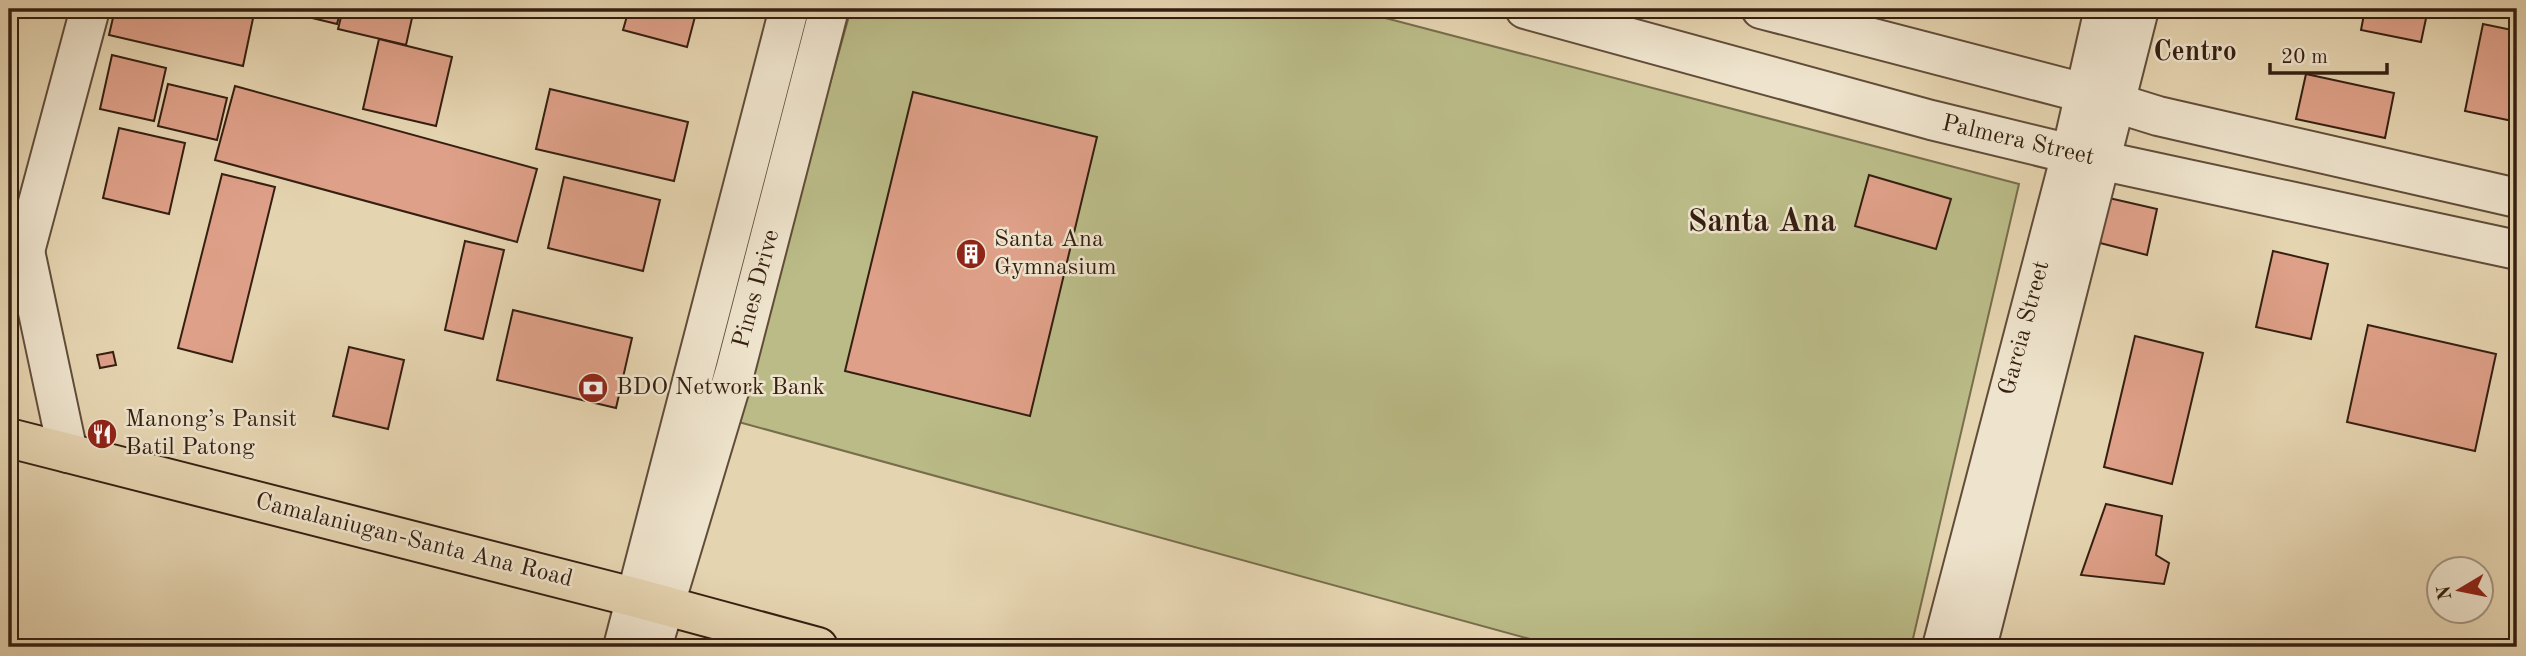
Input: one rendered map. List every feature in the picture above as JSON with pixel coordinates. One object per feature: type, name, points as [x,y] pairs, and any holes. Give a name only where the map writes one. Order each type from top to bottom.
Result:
[{"type":"main road","name":"Camalaniugan-Santa Ana Road","points":[[9,438],[650,601],[818,647]]},
{"type":"street","points":[[68,453],[17,261],[90,9]]},
{"type":"street","name":"Pines Drive","points":[[652,647],[650,601],[789,9]]},
{"type":"street","name":"Pines Drive","points":[[623,647],[650,601],[735,371],[829,9]]},
{"type":"street","name":"Palmera Street","points":[[1525,9],[1931,120],[2085,157],[2517,250]]},
{"type":"street","points":[[1761,9],[2170,119],[2517,198]]},
{"type":"street","name":"Garcia Street","points":[[2100,98],[2104,9]]},
{"type":"street","name":"Garcia Street","points":[[1977,647],[2085,157],[2100,98],[2139,9]]},
{"type":"street","name":"Garcia Street","points":[[1942,647],[2085,157]]},
{"type":"green space","points":[[851,9],[1351,9],[2019,184],[1911,647],[1559,647],[735,421]]},
{"type":"building","points":[[9,9],[15,9],[9,36]]},
{"type":"building","points":[[115,9],[255,9],[243,66],[109,35]]},
{"type":"building","points":[[275,9],[341,9],[337,24]]},
{"type":"building","points":[[343,9],[414,9],[406,45],[338,29]]},
{"type":"building","points":[[629,9],[697,9],[687,47],[623,30]]},
{"type":"building","points":[[2365,9],[2428,9],[2421,42],[2361,30]]},
{"type":"building","points":[[2483,24],[2517,31],[2517,122],[2465,111]]},
{"type":"building","points":[[379,39],[452,57],[436,126],[363,109]]},
{"type":"building","points":[[112,55],[166,68],[154,121],[100,109]]},
{"type":"building","points":[[2306,74],[2394,93],[2385,138],[2296,119]]},
{"type":"building","points":[[168,84],[227,98],[217,140],[158,126]]},
{"type":"building","points":[[235,86],[537,169],[517,242],[215,160]]},
{"type":"building","points":[[550,89],[688,122],[674,181],[536,149]]},
{"type":"building","name":"Santa Ana Gymnasium","points":[[913,92],[1097,137],[1030,416],[845,371]]},
{"type":"building","points":[[119,128],[185,143],[169,214],[103,198]]},
{"type":"building","points":[[222,174],[275,187],[232,362],[178,348]]},
{"type":"building","points":[[1869,175],[1951,199],[1936,249],[1855,226]]},
{"type":"building","points":[[564,177],[660,200],[643,271],[548,248]]},
{"type":"building","points":[[2109,198],[2157,209],[2147,255],[2100,243]]},
{"type":"building","points":[[465,241],[504,250],[483,339],[445,330]]},
{"type":"building","points":[[2273,251],[2328,264],[2311,339],[2256,327]]},
{"type":"building","points":[[513,310],[632,338],[616,408],[497,380]]},
{"type":"building","points":[[2368,325],[2496,354],[2475,451],[2347,422]]},
{"type":"building","points":[[2135,336],[2203,353],[2172,484],[2104,467]]},
{"type":"building","points":[[349,347],[404,360],[388,429],[333,416]]},
{"type":"building","points":[[113,352],[116,365],[100,368],[97,355]]},
{"type":"building","points":[[2106,504],[2162,516],[2156,555],[2169,563],[2164,584],[2081,575]]},
{"type":"place","name":"Santa Ana Gymnasium","points":[[971,254]]},
{"type":"place","name":"BDO Network Bank","points":[[593,388]]},
{"type":"place","name":"Manong’s Pansit Batil Patong","points":[[102,434]]},
{"type":"district","name":"Centro","points":[[2195,53]]},
{"type":"district","name":"Santa Ana","points":[[1762,223]]}]
